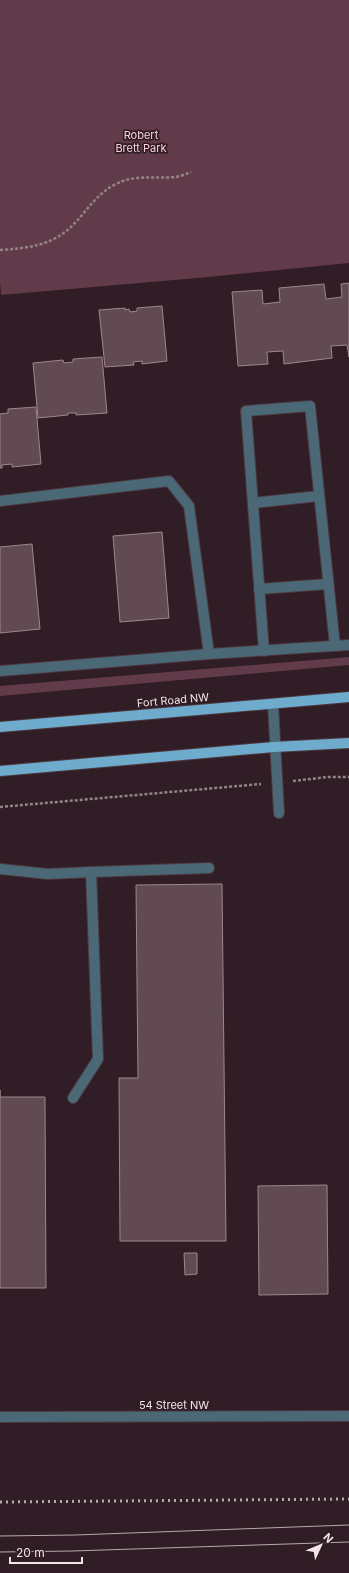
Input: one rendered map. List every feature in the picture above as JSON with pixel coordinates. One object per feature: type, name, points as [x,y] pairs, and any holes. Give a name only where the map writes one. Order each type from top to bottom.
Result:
[{"type":"main road","name":"Fort Road NW","points":[[0,727],[349,697]]},
{"type":"main road","points":[[0,772],[274,747],[349,743]]},
{"type":"street","points":[[264,651],[246,411],[310,406],[335,646]]},
{"type":"street","points":[[0,501],[169,481],[189,506],[209,654]]},
{"type":"street","points":[[253,503],[319,496]]},
{"type":"street","points":[[259,589],[328,584]]},
{"type":"street","points":[[0,671],[209,654],[349,646]]},
{"type":"street","points":[[273,704],[274,747],[279,813]]},
{"type":"street","points":[[0,869],[48,874],[208,868]]},
{"type":"street","points":[[73,1098],[98,1059],[91,872]]},
{"type":"street","name":"54 Street NW","points":[[0,1417],[349,1416]]},
{"type":"path","points":[[0,250],[27,248],[46,243],[72,226],[104,191],[117,183],[127,179],[153,176],[177,177],[191,172]]},
{"type":"path","points":[[304,780],[328,777],[349,777]]},
{"type":"path","points":[[0,807],[249,785]]},
{"type":"green space","name":"Robert Brett Park","points":[[0,0],[349,0],[349,263],[1,295]]},
{"type":"green space","points":[[349,657],[349,665],[0,696],[0,686]]},
{"type":"building","points":[[349,283],[349,357],[347,345],[331,346],[332,358],[284,364],[283,351],[267,352],[268,364],[238,366],[232,292],[262,290],[263,304],[280,302],[279,288],[324,284],[326,299],[342,297],[341,284]]},
{"type":"building","points":[[162,306],[167,361],[142,364],[142,361],[133,362],[134,365],[105,367],[99,310],[125,308],[125,310],[129,309],[130,312],[137,311],[137,308]]},
{"type":"building","points":[[102,357],[107,413],[76,415],[76,413],[68,413],[68,415],[38,418],[33,363],[63,360],[64,363],[73,362],[73,359]]},
{"type":"building","points":[[36,407],[41,464],[12,467],[12,464],[2,465],[2,468],[0,468],[0,414],[8,413],[8,409]]},
{"type":"building","points":[[162,532],[169,618],[120,622],[113,536]]},
{"type":"building","points":[[32,544],[40,629],[0,633],[0,547]]},
{"type":"building","points":[[222,884],[226,1241],[120,1241],[119,1078],[138,1078],[136,885]]},
{"type":"building","points":[[0,1097],[45,1097],[46,1288],[0,1288]]},
{"type":"building","points":[[327,1185],[328,1294],[259,1295],[258,1186]]},
{"type":"building","points":[[184,1253],[197,1253],[197,1274],[185,1275]]},
{"type":"tram line","points":[[0,1536],[75,1535],[349,1525]]},
{"type":"tram line","points":[[0,1552],[349,1542]]},
{"type":"railway","points":[[0,1502],[349,1499]]}]
